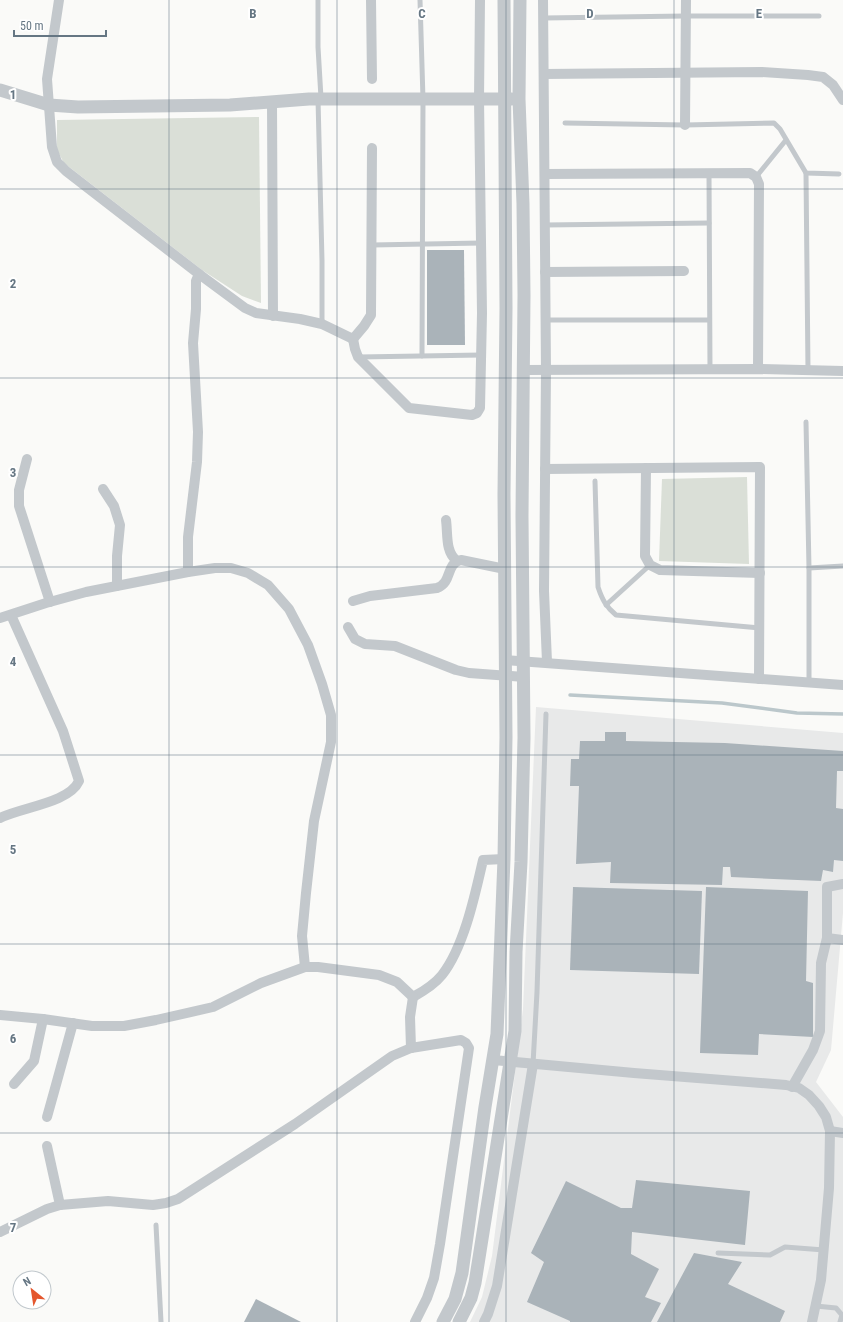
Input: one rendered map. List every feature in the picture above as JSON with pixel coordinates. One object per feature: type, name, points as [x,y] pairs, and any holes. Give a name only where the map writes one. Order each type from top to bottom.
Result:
[{"type":"street","points":[[59,0],[47,79],[52,147],[57,162],[66,171],[198,274],[245,308],[256,313],[300,319],[322,324],[353,339]]},
{"type":"street","points":[[371,0],[372,79]]},
{"type":"street","points":[[353,339],[358,357],[409,408],[472,415],[477,413],[480,408],[480,0]]},
{"type":"street","points":[[443,1322],[455,1299],[462,1273],[485,1107],[497,1034],[504,859],[506,737],[504,0]]},
{"type":"street","points":[[459,1322],[471,1298],[475,1283],[515,1031],[516,952],[521,862],[524,738],[522,516],[524,370],[520,0]]},
{"type":"street","points":[[543,0],[546,371],[544,591],[547,662]]},
{"type":"street","points":[[685,125],[684,73],[686,0]]},
{"type":"street","points":[[544,74],[762,72],[808,75],[823,77],[833,85],[843,100]]},
{"type":"street","points":[[0,90],[48,105],[78,107],[206,106],[319,99],[520,99]]},
{"type":"street","points":[[272,102],[273,316]]},
{"type":"street","points":[[353,339],[371,316],[372,148]]},
{"type":"street","points":[[545,174],[750,173],[756,177],[759,184],[758,369]]},
{"type":"street","points":[[545,272],[684,271]]},
{"type":"street","points":[[188,572],[188,537],[197,462],[198,432],[193,343],[196,309],[196,281],[198,274]]},
{"type":"street","points":[[524,370],[758,369],[843,371]]},
{"type":"street","points":[[27,459],[19,490],[19,506],[50,602]]},
{"type":"street","points":[[545,469],[760,467],[759,679]]},
{"type":"street","points":[[646,468],[645,556],[650,565],[660,570],[760,573]]},
{"type":"street","points":[[103,489],[114,506],[120,525],[117,556],[117,586]]},
{"type":"street","points":[[446,520],[449,550],[452,557],[457,561]]},
{"type":"street","points":[[353,601],[370,596],[437,588],[446,583],[452,567],[457,561],[466,560],[505,569]]},
{"type":"street","points":[[0,618],[86,592],[215,568],[231,568],[248,573],[268,585],[289,609],[308,645],[331,715],[331,742],[314,821],[302,936],[305,967]]},
{"type":"street","points":[[0,818],[69,794],[76,787],[79,781],[63,732],[11,615]]},
{"type":"street","points":[[348,627],[355,639],[365,644],[396,646],[456,670],[524,677]]},
{"type":"street","points":[[506,660],[843,685]]},
{"type":"street","points":[[413,997],[428,988],[442,975],[452,960],[468,921],[483,860],[504,859]]},
{"type":"street","points":[[792,1086],[812,1050],[820,1030],[821,963],[828,938],[827,887],[843,884]]},
{"type":"street","points":[[828,938],[843,940]]},
{"type":"street","points":[[0,1015],[92,1026],[124,1026],[213,1006],[261,983],[305,967],[379,975],[397,982],[413,997]]},
{"type":"street","points":[[411,1048],[410,1017],[413,997]]},
{"type":"street","points":[[14,1084],[34,1061],[43,1019]]},
{"type":"street","points":[[47,1117],[73,1023]]},
{"type":"street","points":[[0,1232],[47,1209],[60,1205],[108,1201],[166,1204],[178,1199],[295,1124],[392,1056],[411,1048],[461,1040],[466,1043],[469,1048],[442,1237],[434,1278],[415,1322]]},
{"type":"street","points":[[493,1060],[792,1086],[799,1088],[809,1095],[826,1117],[830,1131],[829,1188],[824,1250],[821,1280],[812,1322]]},
{"type":"street","points":[[484,1322],[497,1286],[532,1064]]},
{"type":"street","points":[[830,1131],[843,1133]]},
{"type":"street","points":[[47,1146],[60,1205]]},
{"type":"lane","points":[[318,0],[322,324]]},
{"type":"lane","points":[[420,0],[423,99],[422,356]]},
{"type":"lane","points":[[544,18],[819,16]]},
{"type":"lane","points":[[565,123],[685,125],[774,123],[780,129],[806,173],[808,370]]},
{"type":"lane","points":[[756,177],[786,140]]},
{"type":"lane","points":[[709,173],[710,369]]},
{"type":"lane","points":[[806,173],[839,174]]},
{"type":"lane","points":[[545,225],[709,223]]},
{"type":"lane","points":[[372,245],[481,243]]},
{"type":"lane","points":[[545,320],[709,320]]},
{"type":"lane","points":[[358,357],[481,354]]},
{"type":"lane","points":[[806,422],[809,568],[809,683]]},
{"type":"lane","points":[[595,481],[598,587],[602,599],[616,615],[760,628]]},
{"type":"lane","points":[[606,605],[650,565]]},
{"type":"lane","points":[[809,568],[843,566]]},
{"type":"lane","points":[[532,1064],[538,969],[546,714]]},
{"type":"lane","points":[[156,1225],[161,1322]]},
{"type":"lane","points":[[718,1252],[770,1256],[785,1247],[824,1250]]},
{"type":"lane","points":[[816,1306],[836,1308],[842,1315],[840,1322]]},
{"type":"shaded area","points":[[259,117],[261,303],[242,296],[202,270],[64,163],[57,150],[57,120]]},
{"type":"shaded area","points":[[747,477],[749,564],[659,561],[662,479]]},
{"type":"shaded area","points":[[536,707],[843,733],[843,913],[831,1050],[816,1082],[843,1117],[843,1322],[470,1322],[482,1297],[492,1256],[523,1009]]},
{"type":"building","points":[[427,250],[464,250],[465,345],[427,345]]},
{"type":"building","points":[[605,732],[626,732],[626,741],[725,743],[843,751],[843,771],[837,771],[836,808],[843,809],[843,861],[834,860],[833,872],[823,870],[821,881],[731,877],[730,867],[723,867],[722,885],[610,883],[611,862],[576,864],[579,786],[570,786],[571,759],[579,759],[580,741],[605,741]]},
{"type":"building","points":[[573,887],[702,891],[699,974],[570,970]]},
{"type":"building","points":[[706,887],[808,891],[806,981],[813,983],[813,1037],[759,1034],[758,1055],[700,1053]]},
{"type":"building","points":[[636,1180],[750,1191],[745,1245],[632,1232],[631,1254],[659,1269],[645,1297],[661,1303],[651,1322],[570,1322],[527,1302],[544,1262],[531,1253],[566,1181],[621,1208],[632,1208]]},
{"type":"building","points":[[694,1253],[742,1262],[728,1284],[785,1311],[780,1322],[657,1322]]},
{"type":"building","points":[[256,1299],[301,1322],[244,1322]]},
{"type":"waterway","points":[[570,695],[722,703],[797,713],[843,714]]}]
